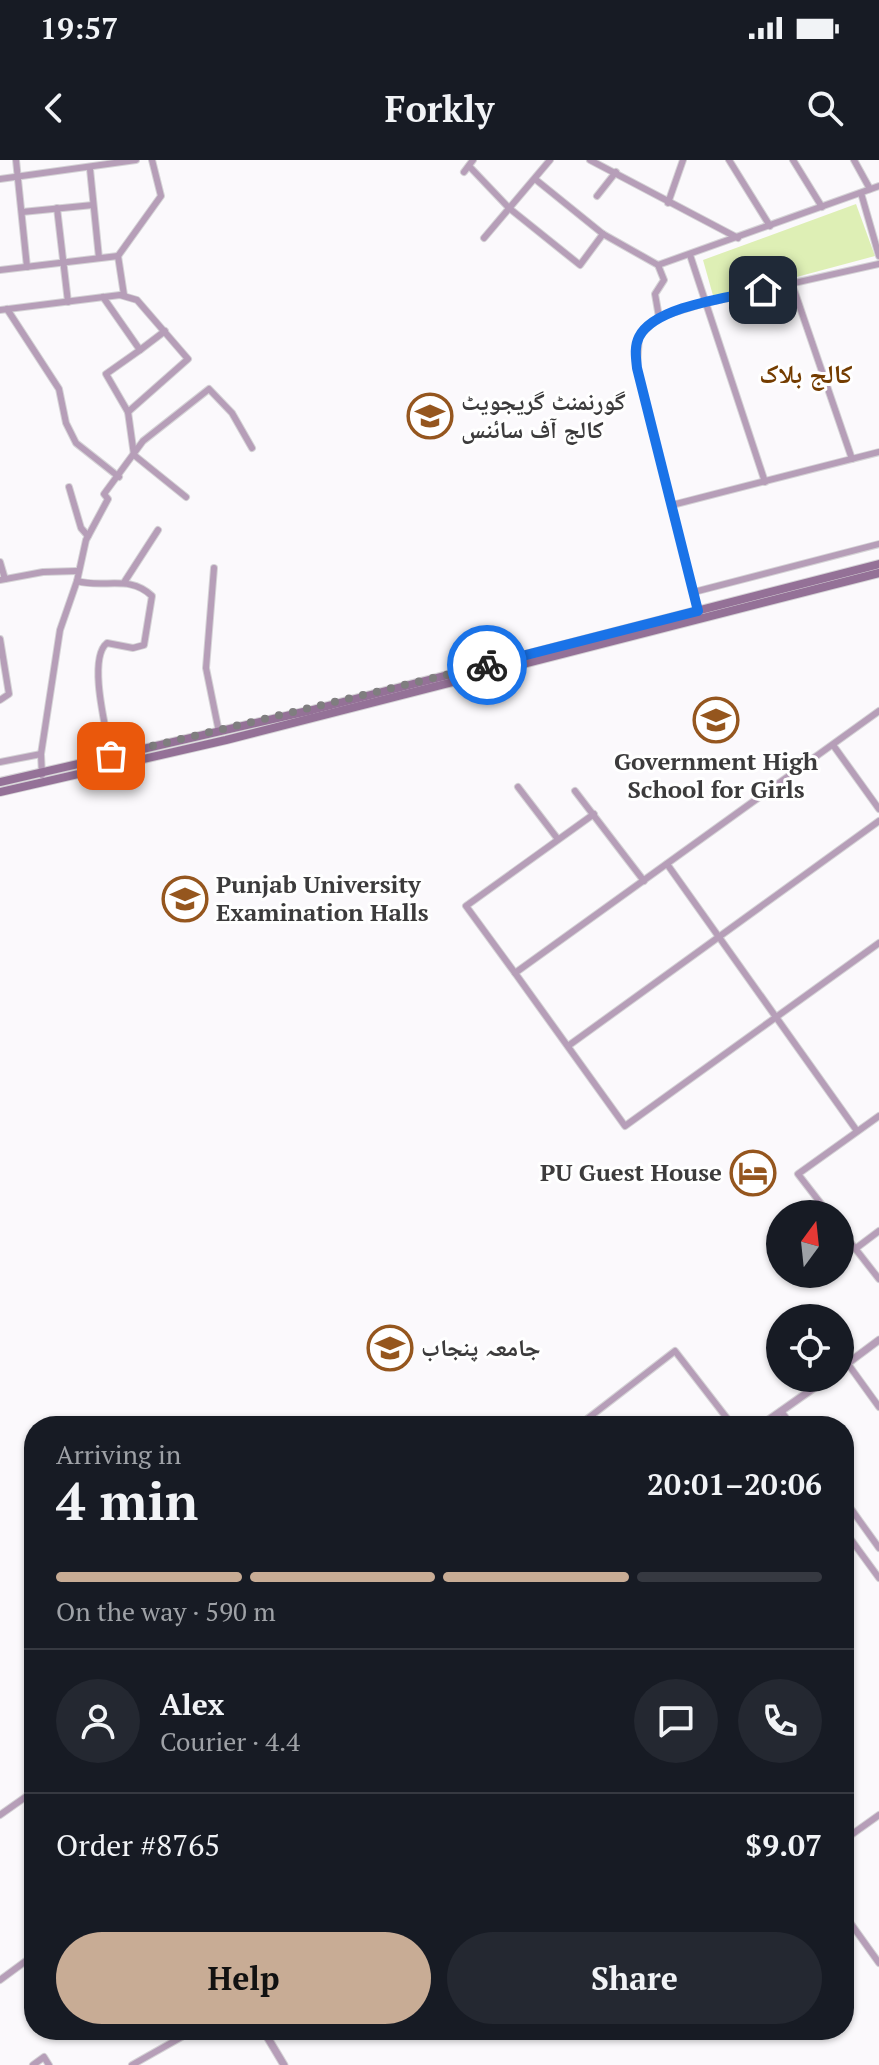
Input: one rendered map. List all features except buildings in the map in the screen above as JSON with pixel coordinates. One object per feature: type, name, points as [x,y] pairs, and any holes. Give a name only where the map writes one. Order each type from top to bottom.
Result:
[{"type":"main road","points":[[0,782],[42,777],[241,737],[810,586],[879,564]]},
{"type":"main road","points":[[0,792],[111,756],[219,732],[698,611],[879,573]]},
{"type":"street","points":[[16,160],[27,267]]},
{"type":"street","points":[[0,179],[90,169],[136,160]]},
{"type":"street","points":[[124,295],[118,256],[161,196],[152,160]]},
{"type":"street","points":[[484,238],[548,163],[539,160]]},
{"type":"street","points":[[590,160],[599,162],[668,203],[738,238]]},
{"type":"street","points":[[668,203],[683,160]]},
{"type":"street","points":[[729,160],[770,226]]},
{"type":"street","points":[[793,160],[822,207]]},
{"type":"street","points":[[854,160],[870,189]]},
{"type":"street","points":[[469,166],[509,208],[580,265],[603,234]]},
{"type":"street","points":[[90,169],[99,258]]},
{"type":"street","points":[[597,196],[616,172]]},
{"type":"street","points":[[535,179],[603,234],[658,265],[664,280],[655,294],[659,317]]},
{"type":"street","points":[[658,265],[879,186]]},
{"type":"street","points":[[861,193],[879,256]]},
{"type":"street","points":[[22,212],[93,205]]},
{"type":"street","points":[[57,208],[68,302]]},
{"type":"street","points":[[690,255],[765,482]]},
{"type":"street","points":[[0,270],[118,256]]},
{"type":"street","points":[[698,611],[635,353],[639,336],[659,317],[705,303],[879,264]]},
{"type":"street","points":[[792,284],[852,459]]},
{"type":"street","points":[[119,477],[76,443],[66,423],[59,389],[3,310],[124,295],[137,300],[188,359],[128,412]]},
{"type":"street","points":[[103,297],[140,350]]},
{"type":"street","points":[[165,331],[106,374],[128,412],[134,455],[186,497]]},
{"type":"street","points":[[42,777],[41,754],[60,630],[88,536],[108,499],[104,494],[143,441],[209,389],[232,413],[252,448]]},
{"type":"street","points":[[672,505],[879,452]]},
{"type":"street","points":[[69,487],[81,528],[88,536]]},
{"type":"street","points":[[125,581],[158,530]]},
{"type":"street","points":[[694,592],[879,544]]},
{"type":"street","points":[[0,562],[3,580],[43,572],[77,571]]},
{"type":"street","points":[[214,568],[206,668],[219,732]]},
{"type":"street","points":[[77,581],[92,585],[125,581],[152,596],[144,645],[133,648],[107,643],[99,656],[99,685],[111,756]]},
{"type":"street","points":[[0,639],[9,694],[0,700]]},
{"type":"street","points":[[515,973],[879,711]]},
{"type":"street","points":[[833,745],[879,809]]},
{"type":"street","points":[[0,762],[41,754]]},
{"type":"street","points":[[518,787],[557,838]]},
{"type":"street","points":[[575,791],[644,881]]},
{"type":"street","points":[[594,814],[466,906],[625,1126],[879,943]]},
{"type":"street","points":[[568,1046],[720,940],[879,821]]},
{"type":"street","points":[[667,864],[775,1020],[857,1131]]},
{"type":"street","points":[[818,1200],[798,1174],[879,1116]]},
{"type":"street","points":[[879,1231],[855,1249],[879,1279]]},
{"type":"street","points":[[854,1359],[879,1340]]},
{"type":"street","points":[[591,1416],[675,1351],[725,1416]]},
{"type":"street","points":[[854,1372],[879,1407]]},
{"type":"street","points":[[775,1416],[808,1392]]},
{"type":"street","points":[[781,1411],[785,1416]]},
{"type":"street","points":[[854,1513],[879,1548]]},
{"type":"street","points":[[854,1544],[879,1578]]},
{"type":"street","points":[[0,1815],[24,1798]]},
{"type":"street","points":[[854,1833],[879,1815]]},
{"type":"street","points":[[854,1928],[879,1963]]},
{"type":"street","points":[[0,1980],[24,1962]]},
{"type":"street","points":[[132,2065],[176,2040]]},
{"type":"street","points":[[269,2040],[284,2065]]},
{"type":"street","points":[[33,2065],[44,2057],[49,2065]]},
{"type":"green space","points":[[856,204],[875,256],[714,299],[703,260]]},
{"type":"way so far","points":[[111,756],[312,710],[487,665]]},
{"type":"place","name":"گورنمنٹ گریجویٹ کالج آف سائنس","points":[[430,416]]},
{"type":"place","name":"Government High School for Girls","points":[[716,720]]},
{"type":"place","name":"Punjab University Examination Halls","points":[[185,899]]},
{"type":"place","name":"PU Guest House","points":[[753,1173]]},
{"type":"place","name":"جامعہ پنجاب","points":[[390,1348]]},
{"type":"district","name":"کالج بلاک","points":[[806,374]]},
{"type":"route","points":[[487,665],[698,611],[637,368],[636,344],[648,324],[659,317],[763,290]]}]
